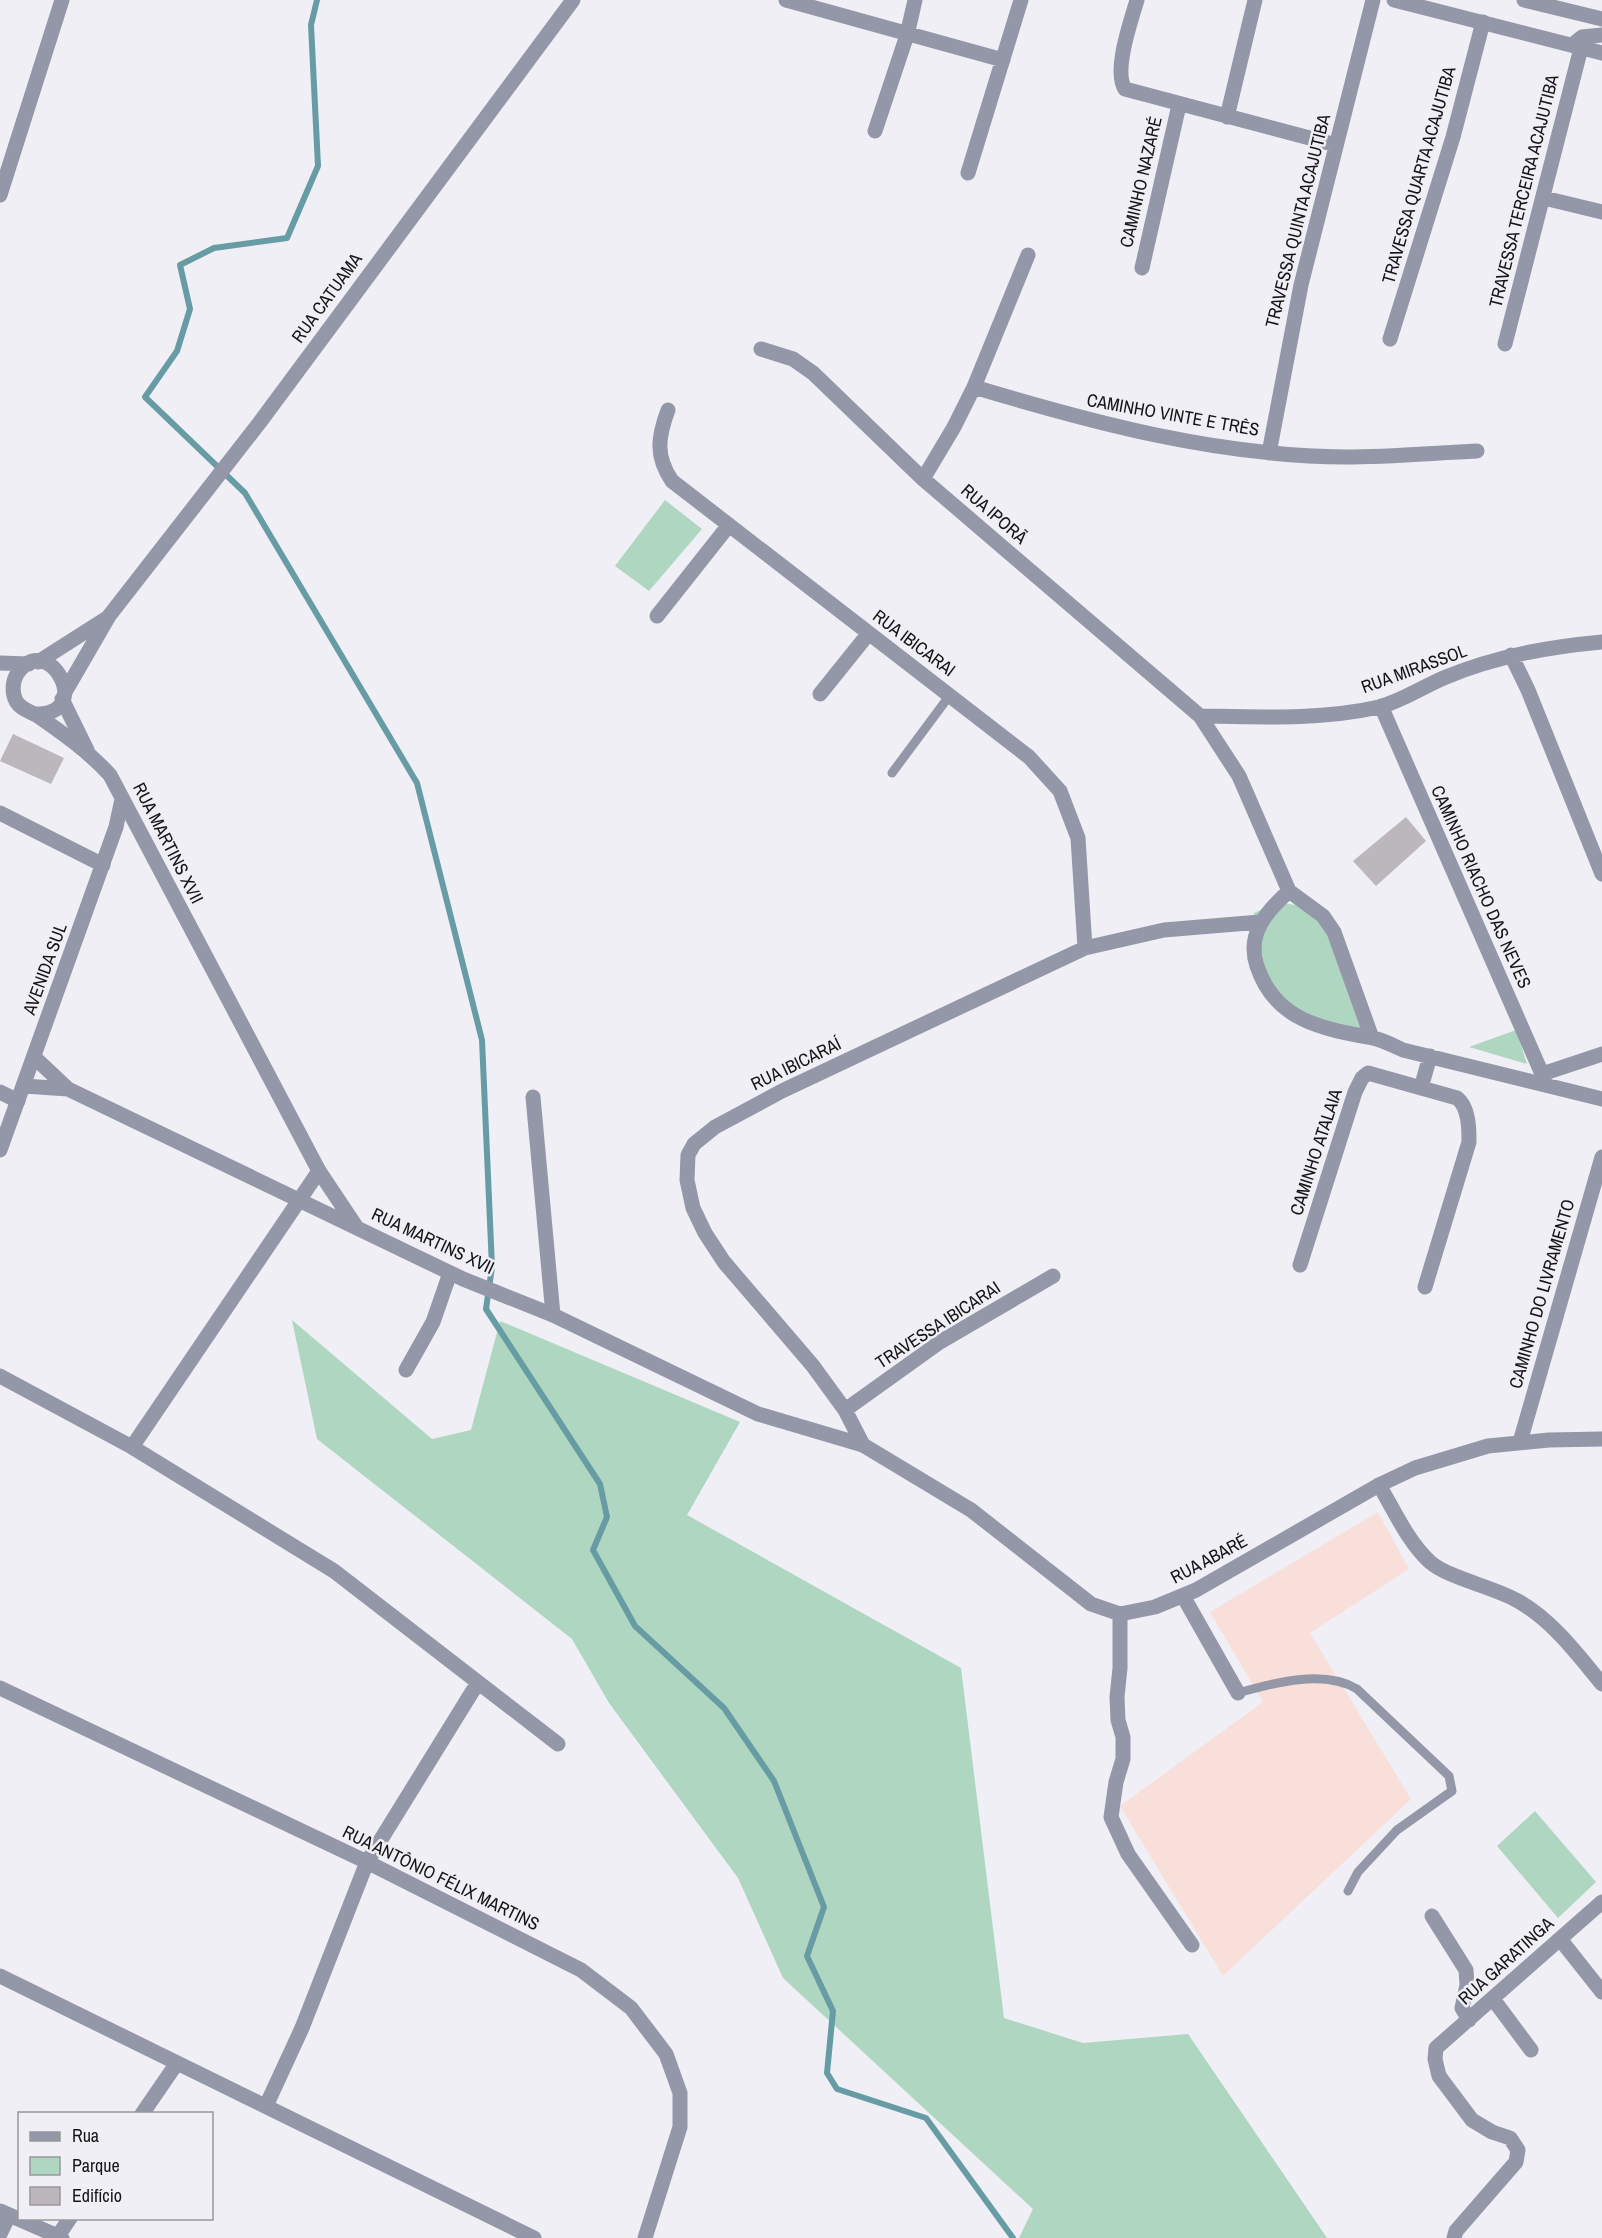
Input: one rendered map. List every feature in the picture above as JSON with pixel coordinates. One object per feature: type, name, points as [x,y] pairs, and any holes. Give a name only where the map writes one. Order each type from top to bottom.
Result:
[{"type":"street","points":[[0,195],[62,0]]},
{"type":"street","name":"RUA CATUAMA","points":[[64,695],[109,616],[260,422],[573,0]]},
{"type":"street","points":[[875,131],[907,34],[915,0]]},
{"type":"street","points":[[968,173],[1022,0]]},
{"type":"street","points":[[1137,0],[1121,67],[1121,79],[1125,89],[1336,145]]},
{"type":"street","points":[[1227,117],[1255,0]]},
{"type":"street","name":"TRAVESSA QUINTA ACAJUTIBA","points":[[1269,453],[1288,342],[1373,0]]},
{"type":"street","points":[[1394,0],[1602,53]]},
{"type":"street","points":[[1524,0],[1602,19]]},
{"type":"street","points":[[796,1],[1003,60]]},
{"type":"street","name":"TRAVESSA QUARTA ACAJUTIBA","points":[[1390,339],[1453,137],[1483,22]]},
{"type":"street","points":[[1577,47],[1582,37],[1602,35]]},
{"type":"street","name":"TRAVESSA TERCEIRA ACAJUTIBA","points":[[1505,344],[1544,198],[1577,47]]},
{"type":"street","name":"CAMINHO NAZARÉ","points":[[1142,268],[1179,105]]},
{"type":"street","points":[[1544,198],[1602,212]]},
{"type":"street","points":[[923,479],[954,427],[974,387],[1028,255]]},
{"type":"street","name":"RUA IPORÃ","points":[[761,349],[777,352],[804,365],[923,479],[1200,716],[1239,776],[1289,891]]},
{"type":"street","name":"CAMINHO VINTE E TRÊS","points":[[974,387],[1067,415],[1149,434],[1269,453],[1346,457],[1477,451]]},
{"type":"street","name":"RUA IBICARAI","points":[[668,410],[659,439],[662,467],[672,481],[1029,757],[1060,791],[1078,838],[1085,948]]},
{"type":"street","points":[[657,616],[729,525]]},
{"type":"street","name":"RUA CATUAMA","points":[[34,663],[109,616]]},
{"type":"street","points":[[820,694],[869,633]]},
{"type":"street","name":"RUA MIRASSOL","points":[[1200,716],[1333,714],[1381,706],[1447,677],[1511,655],[1540,648],[1602,642]]},
{"type":"street","points":[[1511,655],[1528,690],[1602,874]]},
{"type":"street","points":[[0,663],[34,663],[55,667],[64,683],[64,695],[51,711],[31,713],[16,700],[13,684],[16,676],[34,663]]},
{"type":"street","name":"RUA MARTINS XVII","points":[[64,695],[88,753]]},
{"type":"street","name":"RUA MARTINS XVII","points":[[0,699],[31,713],[88,753],[110,775],[319,1171],[356,1227],[457,1276],[553,1315],[758,1414],[863,1445]]},
{"type":"street","name":"CAMINHO RIACHO DAS NEVES","points":[[1381,706],[1544,1078]]},
{"type":"street","name":"AVENIDA SUL","points":[[0,1150],[103,865],[118,820],[122,799]]},
{"type":"street","points":[[0,813],[103,865]]},
{"type":"street","points":[[1372,1038],[1334,932],[1323,916],[1289,891],[1260,922],[1255,937],[1256,963],[1276,1001],[1285,1010],[1312,1023],[1349,1035],[1372,1038],[1430,1056],[1544,1078],[1602,1099]]},
{"type":"street","name":"RUA IBICARAÍ","points":[[863,1445],[845,1410],[813,1366],[724,1262],[705,1233],[689,1194],[688,1155],[703,1136],[734,1115],[1085,948],[1164,930],[1260,922]]},
{"type":"street","points":[[1544,1078],[1602,1054]]},
{"type":"street","points":[[1425,1287],[1464,1161],[1469,1128],[1460,1100],[1421,1088],[1430,1056]]},
{"type":"street","points":[[34,1057],[68,1089],[356,1227]]},
{"type":"street","name":"CAMINHO ATALAIA","points":[[1300,1265],[1355,1092],[1362,1078],[1368,1072],[1421,1088]]},
{"type":"street","points":[[24,1086],[68,1089]]},
{"type":"street","points":[[0,1092],[18,1101]]},
{"type":"street","points":[[533,1097],[553,1315]]},
{"type":"street","name":"CAMINHO DO LIVRAMENTO","points":[[1520,1442],[1602,1157]]},
{"type":"street","points":[[132,1447],[319,1171]]},
{"type":"street","points":[[406,1370],[457,1276]]},
{"type":"street","name":"TRAVESSA IBICARAI","points":[[845,1410],[940,1342],[1053,1276]]},
{"type":"street","points":[[0,1376],[132,1447],[334,1571],[558,1744]]},
{"type":"street","name":"RUA ABARÉ","points":[[1120,1614],[1155,1607],[1213,1582],[1379,1485],[1439,1460],[1488,1446],[1520,1442],[1602,1439]]},
{"type":"street","points":[[863,1445],[971,1510],[1091,1604],[1120,1614],[1120,1668],[1117,1697],[1118,1720],[1123,1737],[1123,1759],[1116,1782],[1111,1817],[1128,1854],[1192,1945]]},
{"type":"street","points":[[1379,1485],[1414,1543],[1430,1562],[1517,1600],[1534,1612],[1553,1627],[1602,1684]]},
{"type":"street","points":[[1183,1596],[1238,1693]]},
{"type":"street","points":[[266,2106],[302,2028],[367,1862],[392,1816],[477,1683]]},
{"type":"street","name":"RUA ANTÔNIO FÉLIX MARTINS","points":[[0,1688],[367,1862],[581,1970],[631,2008],[666,2054],[680,2092],[680,2127],[645,2238]]},
{"type":"street","name":"RUA GARATINGA","points":[[1454,2238],[1456,2231],[1516,2162],[1518,2150],[1510,2138],[1492,2132],[1473,2120],[1440,2076],[1435,2059],[1436,2048],[1602,1902]]},
{"type":"street","points":[[1431,1916],[1466,1970],[1467,1985],[1462,2008],[1469,2020]]},
{"type":"street","points":[[1560,1939],[1602,1992]]},
{"type":"street","points":[[0,1976],[534,2238]]},
{"type":"street","points":[[1492,1999],[1531,2050]]},
{"type":"street","points":[[143,2112],[177,2063]]},
{"type":"street","points":[[0,2234],[5,2213]]},
{"type":"street","points":[[21,2220],[60,2237],[69,2220]]},
{"type":"lane","points":[[891,773],[950,695]]},
{"type":"lane","points":[[1238,1693],[1270,1684],[1329,1680],[1346,1683],[1357,1689],[1449,1776],[1452,1791],[1397,1830],[1358,1872],[1348,1891]]},
{"type":"shaded area","points":[[1378,1512],[1409,1569],[1310,1633],[1411,1799],[1223,1976],[1120,1806],[1263,1702],[1210,1612]]},
{"type":"green space","points":[[665,500],[702,529],[649,591],[615,566]]},
{"type":"green space","points":[[1278,902],[1301,906],[1320,916],[1376,1043],[1309,1020],[1286,1007],[1278,999],[1265,969],[1254,913]]},
{"type":"green space","points":[[1516,1030],[1527,1064],[1469,1047]]},
{"type":"green space","points":[[292,1320],[432,1439],[471,1430],[500,1321],[740,1422],[687,1515],[961,1668],[1004,2018],[1083,2043],[1188,2034],[1327,2238],[1019,2238],[1033,2209],[783,1978],[738,1878],[609,1703],[572,1639],[317,1439]]},
{"type":"green space","points":[[1535,1811],[1596,1882],[1558,1918],[1497,1846]]},
{"type":"building","points":[[13,734],[64,758],[51,784],[0,761]]},
{"type":"building","points":[[1406,817],[1426,841],[1376,886],[1353,861]]},
{"type":"waterway","points":[[317,0],[311,25],[318,166],[287,238],[214,248],[180,265],[190,309],[177,351],[145,397],[245,493],[417,783],[482,1040],[492,1267],[486,1309],[600,1484],[607,1517],[593,1550],[635,1626],[724,1708],[774,1781],[824,1907],[807,1956],[833,2011],[827,2073],[837,2089],[926,2118],[1013,2238]]}]
